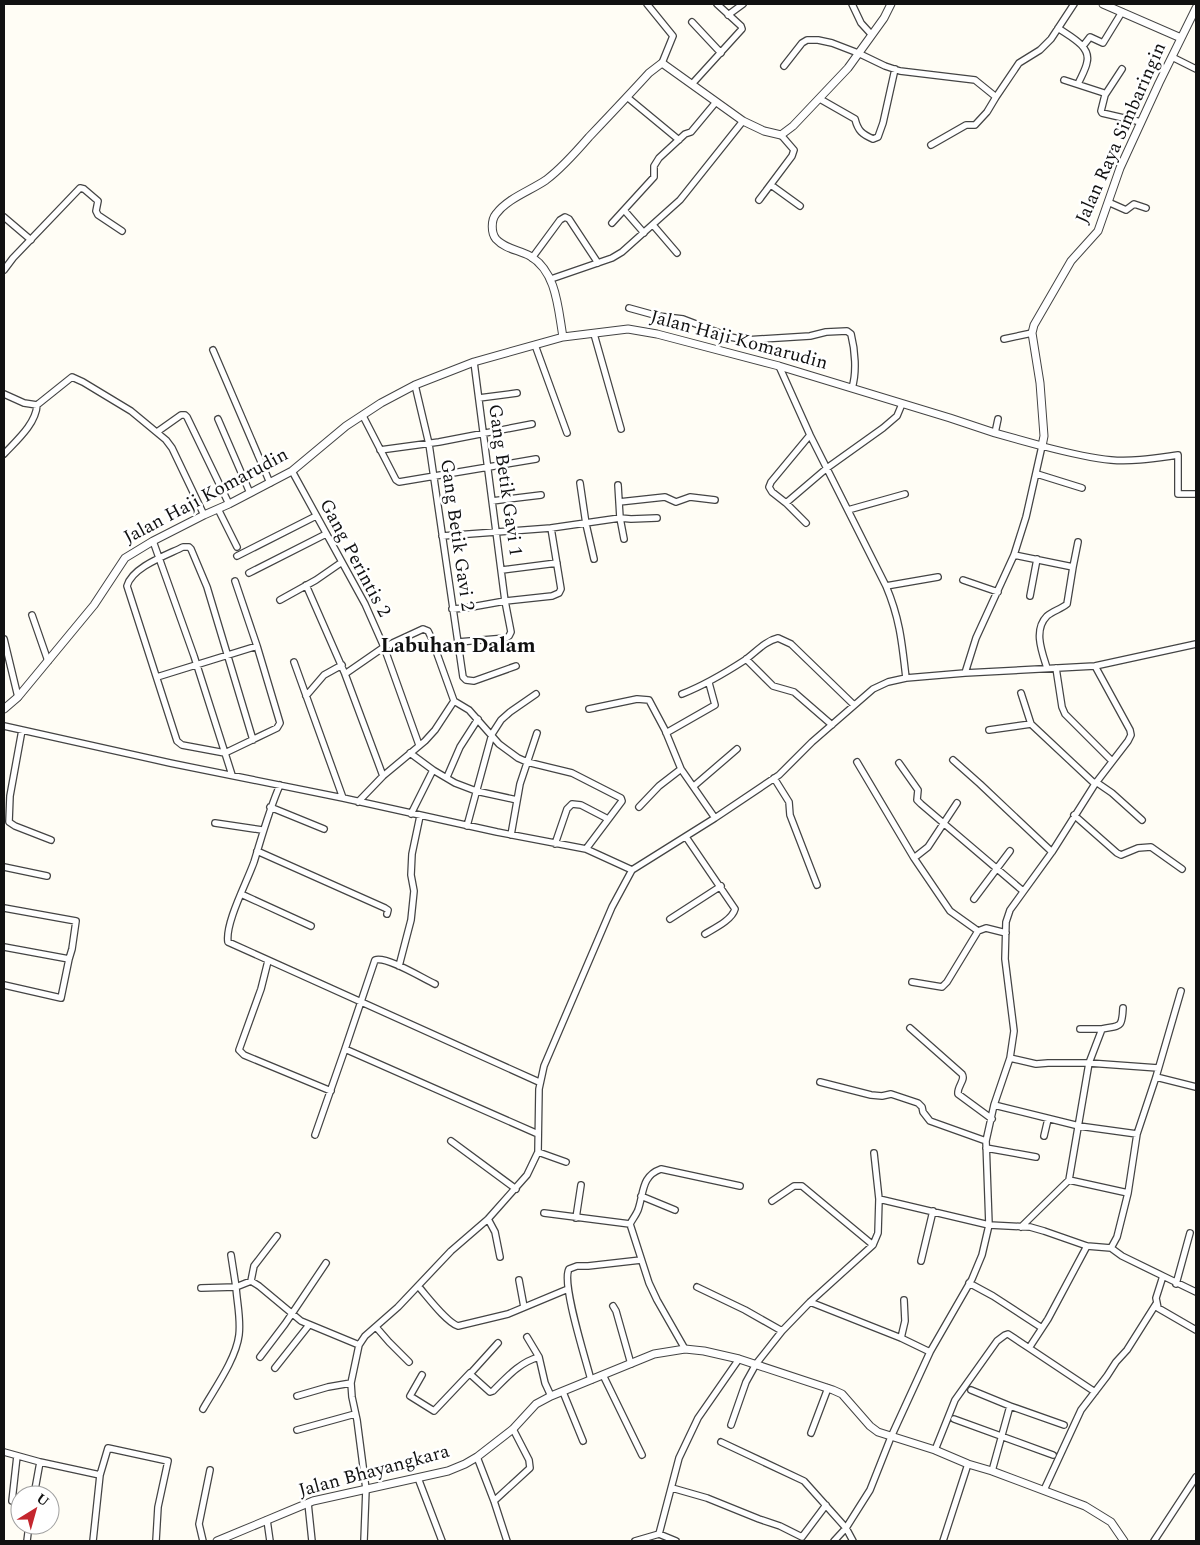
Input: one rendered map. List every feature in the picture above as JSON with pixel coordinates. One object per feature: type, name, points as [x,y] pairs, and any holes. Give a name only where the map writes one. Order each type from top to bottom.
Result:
[{"type":"street","points":[[563,337],[551,279],[540,263],[496,239],[492,226],[496,214],[521,194],[546,180],[572,156],[649,73],[662,63],[673,36],[647,4]]},
{"type":"street","points":[[692,84],[742,29],[717,4]]},
{"type":"street","points":[[728,15],[743,4]]},
{"type":"street","points":[[852,4],[861,23],[872,34]]},
{"type":"street","points":[[781,135],[794,126],[848,68],[884,18],[891,4]]},
{"type":"street","points":[[930,145],[966,125],[975,125],[987,112],[1019,63],[1040,50],[1051,39],[1074,4]]},
{"type":"street","points":[[1103,4],[1181,38]]},
{"type":"street","name":"Jalan Raya Simbaringin","points":[[1032,333],[1034,325],[1071,260],[1098,231],[1120,168],[1196,8]]},
{"type":"street","points":[[1083,46],[1090,37],[1103,43],[1122,12]]},
{"type":"street","points":[[692,22],[721,53]]},
{"type":"street","points":[[1058,28],[1083,46],[1087,52],[1088,62],[1078,84]]},
{"type":"street","points":[[784,66],[802,43],[807,40],[832,43],[895,69],[975,80],[996,96]]},
{"type":"street","points":[[1172,57],[1196,69]]},
{"type":"street","points":[[662,63],[743,121],[764,131],[781,135],[794,150],[760,200]]},
{"type":"street","points":[[820,99],[855,119],[857,128],[862,134],[873,139],[878,137],[883,124],[895,69]]},
{"type":"street","points":[[1122,69],[1105,95],[1101,111],[1102,113],[1141,122]]},
{"type":"street","points":[[1064,80],[1105,95]]},
{"type":"street","points":[[627,97],[678,140]]},
{"type":"street","points":[[612,223],[654,178],[654,164],[685,134],[692,132],[716,102]]},
{"type":"street","points":[[551,279],[617,256],[680,200],[743,121]]},
{"type":"street","points":[[771,185],[800,206]]},
{"type":"street","points":[[4,270],[80,188],[84,189],[98,201],[96,214],[122,231]]},
{"type":"street","points":[[1108,202],[1126,210],[1134,204],[1146,208]]},
{"type":"street","points":[[624,210],[644,233]]},
{"type":"street","points":[[4,217],[31,240]]},
{"type":"street","points":[[532,258],[564,217],[568,219],[598,263]]},
{"type":"street","points":[[653,225],[677,253]]},
{"type":"street","points":[[629,308],[658,316],[684,319],[722,334],[746,340],[810,336],[846,330],[852,336],[853,384]]},
{"type":"street","name":"Jalan Haji Komarudin","points":[[4,709],[18,697],[94,605],[125,558],[153,541],[292,471],[330,437],[381,404],[415,385],[474,362],[563,337],[628,329],[638,330],[853,384],[902,404],[950,418],[996,426],[1043,442]]},
{"type":"street","points":[[965,673],[976,638],[1014,554],[1037,474],[1043,442],[1040,383],[1032,333],[1004,340]]},
{"type":"street","points":[[594,334],[621,429]]},
{"type":"street","points":[[535,345],[567,434]]},
{"type":"street","points":[[213,350],[270,482]]},
{"type":"street","name":"Gang Betik Gavi 1","points":[[458,642],[508,637],[511,632],[505,601],[474,362]]},
{"type":"street","points":[[779,366],[810,435],[886,586],[896,610],[900,626],[906,678]]},
{"type":"street","points":[[4,454],[26,430],[36,412],[37,405],[72,378],[83,382],[118,403],[157,432],[172,448],[204,515]]},
{"type":"street","name":"Gang Betik Gavi 2","points":[[415,385],[429,444],[463,677],[466,680],[474,681],[516,666]]},
{"type":"street","points":[[479,398],[517,393]]},
{"type":"street","points":[[4,394],[37,405]]},
{"type":"street","points":[[786,503],[827,468],[898,416],[902,404]]},
{"type":"street","points":[[157,432],[181,415],[185,415],[229,504]]},
{"type":"street","points":[[363,416],[397,482],[536,459]]},
{"type":"street","points":[[218,419],[250,493]]},
{"type":"street","points":[[380,450],[429,444],[532,424]]},
{"type":"street","points":[[806,524],[769,488],[771,482],[810,435]]},
{"type":"street","points":[[1043,442],[1077,455],[1112,460],[1139,460],[1178,455],[1178,494],[1196,494]]},
{"type":"street","name":"Gang Perintis 2","points":[[292,471],[365,604],[384,647],[419,745]]},
{"type":"street","points":[[1037,474],[1082,488]]},
{"type":"street","points":[[580,483],[586,524],[594,559]]},
{"type":"street","points":[[618,485],[620,518],[624,540]]},
{"type":"street","points":[[848,510],[905,494]]},
{"type":"street","points":[[492,501],[541,495]]},
{"type":"street","points":[[619,502],[666,497],[676,502],[693,497],[715,500]]},
{"type":"street","points":[[218,509],[238,547]]},
{"type":"street","points":[[237,556],[316,516]]},
{"type":"street","points":[[442,536],[551,528],[620,518],[657,518]]},
{"type":"street","points":[[452,609],[552,596],[559,593],[561,589],[551,528]]},
{"type":"street","points":[[249,573],[326,534]]},
{"type":"street","points":[[153,541],[197,666],[232,775]]},
{"type":"street","points":[[1047,668],[1039,632],[1047,616],[1067,604],[1078,542]]},
{"type":"street","points":[[235,581],[280,723],[277,728],[253,740],[225,753],[180,744],[177,741],[127,584],[142,568],[160,558],[184,547],[191,549],[207,587],[253,740]]},
{"type":"street","points":[[1014,554],[1073,567]]},
{"type":"street","points":[[1030,596],[1037,559]]},
{"type":"street","points":[[280,600],[316,580],[342,562]]},
{"type":"street","points":[[502,570],[557,563]]},
{"type":"street","points":[[886,586],[938,577]]},
{"type":"street","points":[[963,580],[998,592]]},
{"type":"street","points":[[306,585],[342,665],[383,776]]},
{"type":"street","points":[[32,615],[48,660]]},
{"type":"street","points":[[345,674],[384,647],[423,629],[428,631],[454,700],[464,706],[478,719],[500,744],[518,758],[572,773],[621,798],[622,800],[586,849]]},
{"type":"street","points":[[4,639],[18,697]]},
{"type":"street","points":[[682,694],[709,683],[773,640],[783,639],[799,651],[854,705]]},
{"type":"street","points":[[364,1541],[366,1489],[351,1384],[359,1345],[365,1336],[398,1307],[451,1251],[488,1219],[527,1175],[538,1152],[539,1082],[544,1066],[608,916],[632,870],[774,778],[873,689],[888,682],[906,678],[965,673],[1094,666],[1196,644]]},
{"type":"street","points":[[157,677],[257,646]]},
{"type":"street","points":[[746,658],[773,686],[794,692],[832,725]]},
{"type":"street","points":[[294,662],[343,798]]},
{"type":"street","points":[[306,696],[324,675],[342,665]]},
{"type":"street","points":[[834,1541],[846,1528],[870,1490],[891,1436],[930,1352],[969,1284],[982,1255],[989,1224],[986,1141],[994,1105],[1010,1058],[1014,1031],[1006,967],[1006,922],[1010,910],[1052,852],[1095,783],[1131,735],[1094,666]]},
{"type":"street","points":[[1056,668],[1062,707],[1065,714],[1112,761]]},
{"type":"street","points":[[666,733],[715,706],[716,703],[709,683]]},
{"type":"street","points":[[1021,693],[1031,724],[1095,783],[1112,793],[1142,820]]},
{"type":"street","points":[[467,826],[492,734],[501,720],[536,694]]},
{"type":"street","points":[[590,709],[646,698],[651,702],[682,769],[715,818]]},
{"type":"street","points":[[358,802],[383,776],[435,730],[454,700]]},
{"type":"street","points":[[447,777],[460,747],[478,719]]},
{"type":"street","points":[[989,730],[1031,724]]},
{"type":"street","points":[[4,726],[467,826],[586,849],[632,870]]},
{"type":"street","points":[[22,730],[10,796],[9,822],[51,840]]},
{"type":"street","points":[[511,835],[520,784],[538,733]]},
{"type":"street","points":[[694,786],[737,749]]},
{"type":"street","points":[[410,753],[455,783],[476,791],[517,800]]},
{"type":"street","points":[[953,760],[1052,852]]},
{"type":"street","points":[[857,762],[914,858],[950,911],[978,932]]},
{"type":"street","points":[[899,763],[918,790],[917,800],[1023,891]]},
{"type":"street","points":[[639,806],[659,786],[682,769]]},
{"type":"street","points":[[411,814],[433,770]]},
{"type":"street","points":[[774,778],[790,802],[790,815],[817,885]]},
{"type":"street","points":[[280,785],[270,807],[257,851],[227,935],[228,942],[539,1082]]},
{"type":"street","points":[[914,858],[928,847],[957,803]]},
{"type":"street","points":[[555,844],[567,809],[572,804],[581,805],[608,819]]},
{"type":"street","points":[[270,807],[324,829]]},
{"type":"street","points":[[1074,815],[1117,853],[1121,855],[1138,848],[1151,848],[1182,869]]},
{"type":"street","points":[[399,966],[411,920],[414,891],[411,875],[412,854],[420,816]]},
{"type":"street","points":[[215,823],[262,830]]},
{"type":"street","points":[[686,836],[734,906],[735,912],[724,922],[705,934]]},
{"type":"street","points":[[257,851],[385,908],[388,910],[387,914]]},
{"type":"street","points":[[974,899],[1010,851]]},
{"type":"street","points":[[4,867],[47,876]]},
{"type":"street","points":[[670,919],[721,886]]},
{"type":"street","points":[[241,894],[311,926]]},
{"type":"street","points":[[4,908],[76,921],[61,998],[4,985]]},
{"type":"street","points":[[912,982],[942,987],[978,932],[986,928],[1006,933]]},
{"type":"street","points":[[4,947],[69,959]]},
{"type":"street","points":[[315,1135],[375,960],[380,959],[399,966],[435,984]]},
{"type":"street","points":[[268,960],[261,989],[239,1050],[244,1056],[331,1091]]},
{"type":"street","points":[[1111,1248],[1117,1236],[1128,1193],[1137,1134],[1181,991]]},
{"type":"street","points":[[1080,1029],[1117,1028],[1122,1023],[1123,1008]]},
{"type":"street","points":[[910,1028],[962,1074],[963,1079],[957,1091],[958,1094],[992,1120]]},
{"type":"street","points":[[1021,1227],[1069,1180],[1088,1063],[1102,1028]]},
{"type":"street","points":[[345,1049],[538,1134]]},
{"type":"street","points":[[1010,1058],[1036,1064],[1088,1063],[1158,1068]]},
{"type":"street","points":[[1156,1077],[1196,1087]]},
{"type":"street","points":[[820,1082],[871,1095],[882,1096],[891,1094],[912,1101],[922,1107],[923,1112],[930,1121],[986,1141]]},
{"type":"street","points":[[994,1105],[1079,1126],[1137,1134]]},
{"type":"street","points":[[1044,1136],[1048,1119]]},
{"type":"street","points":[[452,1141],[516,1189]]},
{"type":"street","points":[[986,1148],[1036,1157]]},
{"type":"street","points":[[538,1152],[566,1162]]},
{"type":"street","points":[[731,1425],[746,1382],[756,1364],[782,1331],[810,1302],[873,1245],[878,1233],[879,1199],[874,1153]]},
{"type":"street","points":[[686,1350],[657,1300],[641,1260],[630,1224],[637,1211],[648,1177],[652,1172],[661,1169],[740,1186]]},
{"type":"street","points":[[1069,1180],[1128,1193]]},
{"type":"street","points":[[576,1218],[581,1185]]},
{"type":"street","points":[[772,1202],[794,1186],[802,1186],[873,1245]]},
{"type":"street","points":[[641,1196],[675,1210]]},
{"type":"street","points":[[879,1199],[989,1224],[1044,1230],[1087,1246],[1111,1248],[1122,1256],[1176,1284],[1196,1292]]},
{"type":"street","points":[[921,1261],[933,1211]]},
{"type":"street","points":[[544,1213],[630,1224]]},
{"type":"street","points":[[488,1219],[495,1232],[500,1257]]},
{"type":"street","points":[[1176,1284],[1190,1233]]},
{"type":"street","points":[[251,1281],[254,1266],[277,1236]]},
{"type":"street","points":[[1029,1348],[1087,1246]]},
{"type":"street","points":[[203,1409],[227,1367],[239,1338],[239,1313],[231,1255]]},
{"type":"street","points":[[592,1380],[568,1289],[566,1273],[572,1267],[641,1260]]},
{"type":"street","points":[[260,1357],[277,1336],[326,1263]]},
{"type":"street","points":[[1044,1490],[1081,1410],[1108,1376],[1156,1304],[1163,1276]]},
{"type":"street","points":[[518,1280],[524,1307]]},
{"type":"street","points":[[201,1288],[236,1287],[251,1281]]},
{"type":"street","points":[[251,1281],[301,1321],[359,1345]]},
{"type":"street","points":[[969,1284],[993,1296],[1042,1328]]},
{"type":"street","points":[[418,1286],[454,1325],[458,1326],[508,1314],[568,1289]]},
{"type":"street","points":[[697,1287],[745,1310],[782,1331]]},
{"type":"street","points":[[901,1338],[905,1322],[904,1300]]},
{"type":"street","points":[[810,1302],[901,1338],[930,1352]]},
{"type":"street","points":[[1156,1304],[1158,1308],[1196,1330]]},
{"type":"street","points":[[613,1306],[631,1364]]},
{"type":"street","points":[[275,1368],[309,1325]]},
{"type":"street","points":[[376,1327],[409,1362]]},
{"type":"street","points":[[935,1450],[955,1400],[1001,1337],[1008,1334],[1095,1392]]},
{"type":"street","points":[[527,1337],[539,1357],[545,1383],[552,1396]]},
{"type":"street","points":[[422,1374],[410,1396],[434,1411],[498,1343]]},
{"type":"street","name":"Jalan Bhayangkara","points":[[217,1541],[308,1503],[448,1471],[477,1456],[513,1430],[536,1404],[654,1354],[686,1350],[704,1351],[739,1359],[842,1394],[870,1426],[878,1432],[935,1450],[968,1464],[992,1471],[1085,1506],[1111,1522],[1124,1541]]},
{"type":"street","points":[[470,1373],[492,1392],[519,1366],[539,1357]]},
{"type":"street","points":[[659,1534],[679,1458],[698,1418],[739,1359]]},
{"type":"street","points":[[603,1375],[642,1455]]},
{"type":"street","points":[[297,1396],[328,1387],[351,1384]]},
{"type":"street","points":[[811,1433],[828,1388]]},
{"type":"street","points":[[971,1390],[1064,1425]]},
{"type":"street","points":[[563,1392],[583,1441]]},
{"type":"street","points":[[992,1471],[1010,1406]]},
{"type":"street","points":[[297,1430],[355,1414]]},
{"type":"street","points":[[954,1419],[1052,1455]]},
{"type":"street","points":[[494,1501],[530,1468],[529,1460],[513,1430]]},
{"type":"street","points":[[721,1442],[804,1481],[846,1528],[853,1541]]},
{"type":"street","points":[[93,1541],[100,1476],[108,1448],[168,1462],[158,1507],[156,1541]]},
{"type":"street","points":[[4,1452],[100,1476]]},
{"type":"street","points":[[14,1485],[17,1456]]},
{"type":"street","points":[[477,1456],[494,1501],[506,1541]]},
{"type":"street","points":[[36,1485],[40,1462]]},
{"type":"street","points":[[943,1541],[968,1464]]},
{"type":"street","points":[[203,1541],[199,1524],[210,1470]]},
{"type":"street","points":[[1154,1541],[1196,1477]]},
{"type":"street","points":[[418,1478],[442,1541]]},
{"type":"street","points":[[672,1488],[707,1498],[780,1526],[802,1537],[826,1505]]},
{"type":"street","points":[[308,1503],[312,1541]]},
{"type":"street","points":[[267,1520],[270,1541]]},
{"type":"street","points":[[635,1541],[659,1534],[676,1541]]},
{"type":"district","name":"Labuhan Dalam","points":[[458,646]]}]
